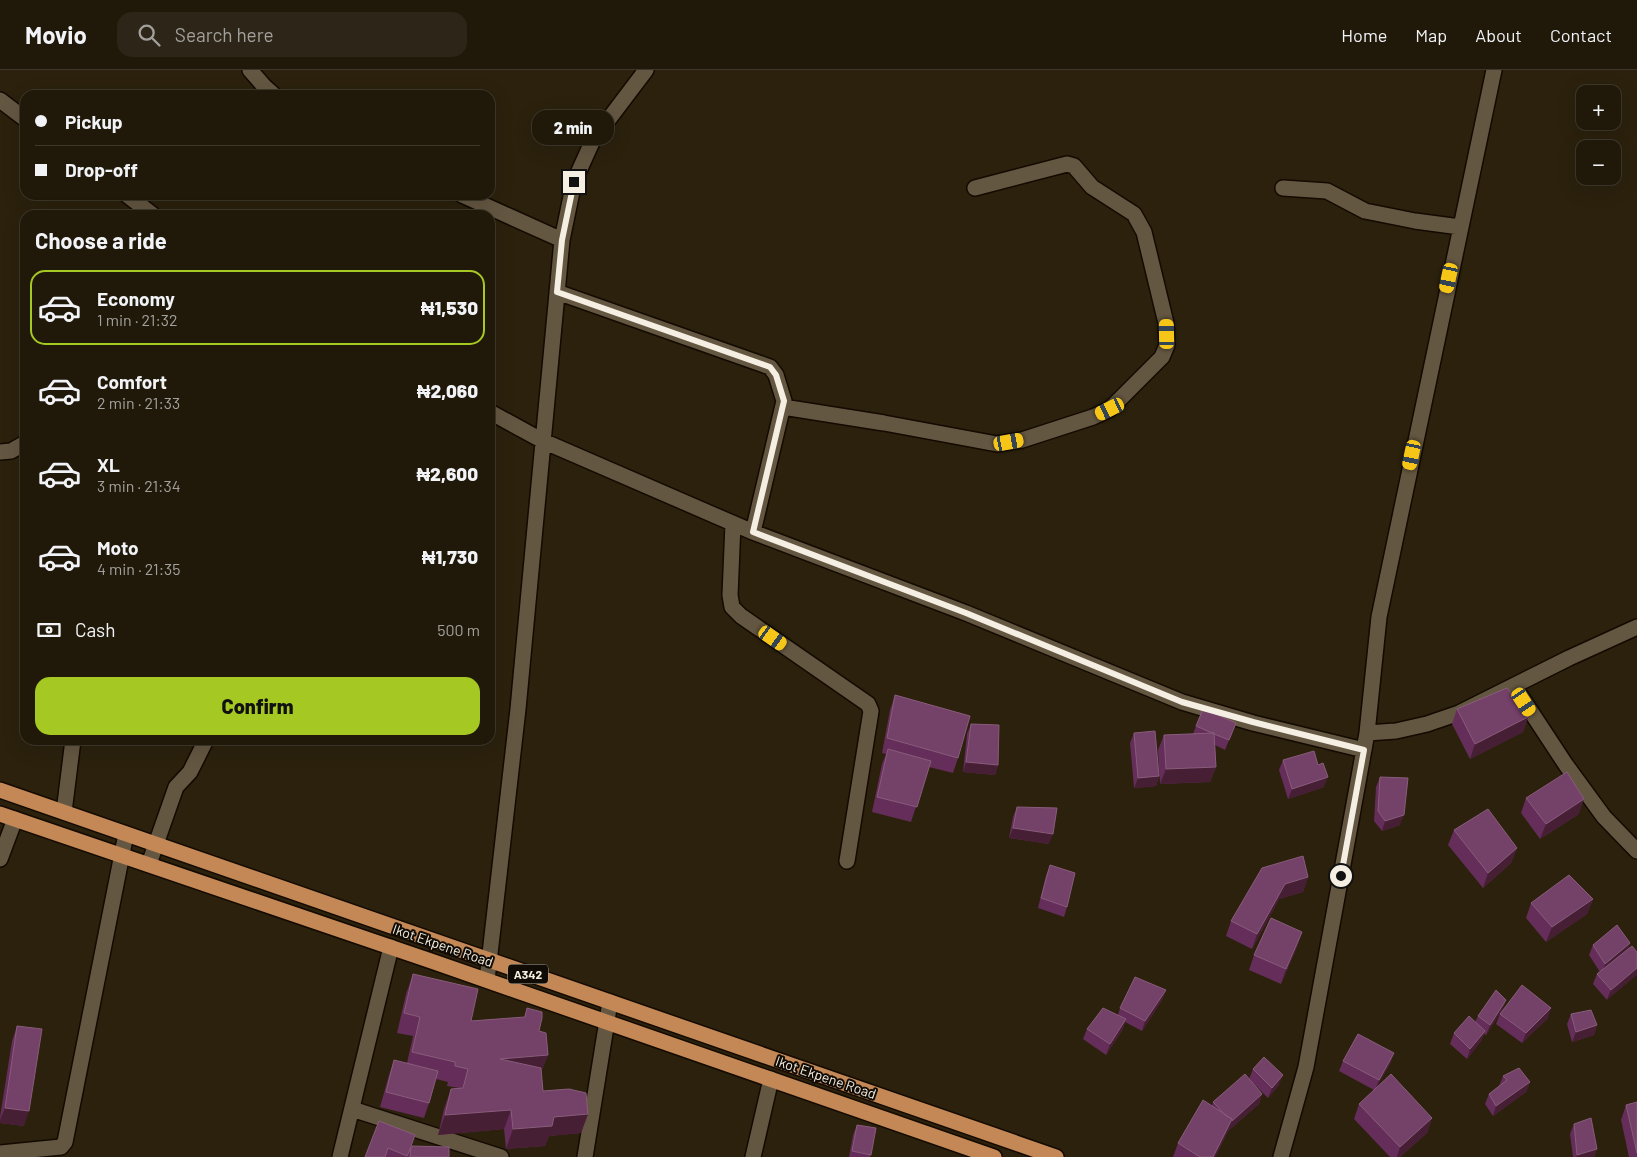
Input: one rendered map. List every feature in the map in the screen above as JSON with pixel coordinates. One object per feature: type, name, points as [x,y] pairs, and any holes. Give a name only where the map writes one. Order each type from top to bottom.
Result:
[{"type":"highway","name":"Ikot Ekpene Road","points":[[0,790],[1056,1157]]},
{"type":"highway","name":"Ikot Ekpene Road","points":[[0,814],[487,980],[994,1157]]},
{"type":"street","points":[[250,70],[268,90]]},
{"type":"street","points":[[487,980],[518,709],[562,240],[574,182],[593,140],[646,70]]},
{"type":"street","points":[[1281,1157],[1306,1067],[1364,750],[1379,617],[1494,70]]},
{"type":"street","points":[[0,100],[20,115]]},
{"type":"street","points":[[783,407],[884,423],[996,444],[1022,440],[1093,417],[1110,409],[1162,357],[1167,345],[1166,323],[1144,232],[1134,214],[1092,187],[1074,166],[1067,164],[975,188]]},
{"type":"street","points":[[1283,188],[1328,191],[1365,211],[1415,221],[1460,227]]},
{"type":"street","points":[[134,200],[147,210]]},
{"type":"street","points":[[473,200],[562,240]]},
{"type":"street","points":[[557,292],[770,367],[776,375],[784,401],[753,532]]},
{"type":"street","points":[[495,415],[543,441],[733,524],[966,613],[1182,702],[1364,750]]},
{"type":"street","points":[[0,452],[11,451],[20,447]]},
{"type":"street","points":[[733,524],[730,595],[732,607],[741,616],[868,704],[871,711],[847,861]]},
{"type":"street","points":[[1367,733],[1396,731],[1427,724],[1459,713],[1569,658],[1637,627]]},
{"type":"street","points":[[1514,686],[1566,765],[1604,817],[1637,851]]},
{"type":"street","points":[[64,812],[72,745]]},
{"type":"street","points":[[149,864],[176,786],[190,772],[204,745]]},
{"type":"street","points":[[0,859],[15,819]]},
{"type":"street","points":[[0,1153],[61,1147],[65,1142],[126,834]]},
{"type":"street","points":[[340,1157],[391,947]]},
{"type":"street","points":[[585,1157],[610,1002]]},
{"type":"street","points":[[753,1157],[771,1079]]},
{"type":"street","points":[[352,1109],[501,1157]]},
{"type":"building","points":[[1507,688],[1528,717],[1475,744],[1457,709]]},
{"type":"building","points":[[895,695],[970,716],[958,758],[887,738]]},
{"type":"building","points":[[1203,709],[1236,723],[1229,740],[1196,726]]},
{"type":"building","points":[[971,724],[999,725],[998,765],[966,762]]},
{"type":"building","points":[[1155,731],[1159,776],[1138,778],[1134,733]]},
{"type":"building","points":[[1214,733],[1216,767],[1166,769],[1164,735]]},
{"type":"building","points":[[888,749],[931,761],[917,807],[877,797]]},
{"type":"building","points":[[1314,751],[1318,765],[1323,763],[1328,777],[1292,789],[1283,760]]},
{"type":"building","points":[[1567,772],[1584,799],[1546,824],[1526,798]]},
{"type":"building","points":[[1380,777],[1408,778],[1404,815],[1385,821],[1378,811]]},
{"type":"building","points":[[1017,807],[1057,808],[1053,834],[1013,828]]},
{"type":"building","points":[[1488,809],[1517,848],[1488,873],[1454,830]]},
{"type":"building","points":[[1303,856],[1308,877],[1285,884],[1257,934],[1231,921],[1262,868]]},
{"type":"building","points":[[1050,865],[1075,873],[1067,907],[1041,898]]},
{"type":"building","points":[[1569,875],[1593,899],[1552,927],[1531,903]]},
{"type":"building","points":[[1271,918],[1302,932],[1286,969],[1254,955]]},
{"type":"building","points":[[1617,925],[1630,943],[1605,964],[1593,945]]},
{"type":"building","points":[[1632,946],[1637,952],[1637,968],[1611,990],[1597,974]]},
{"type":"building","points":[[413,974],[478,989],[471,1021],[525,1017],[527,1008],[542,1012],[539,1031],[546,1033],[548,1055],[500,1059],[541,1068],[543,1091],[569,1089],[586,1093],[588,1114],[554,1117],[552,1126],[513,1129],[511,1110],[445,1115],[451,1089],[463,1088],[468,1069],[455,1066],[455,1062],[412,1052],[420,1017],[404,1013]]},
{"type":"building","points":[[1135,977],[1166,990],[1145,1021],[1120,1008]]},
{"type":"building","points":[[1522,985],[1551,1008],[1526,1033],[1500,1014]]},
{"type":"building","points":[[1496,990],[1506,1000],[1490,1025],[1478,1016]]},
{"type":"building","points":[[1103,1008],[1126,1019],[1110,1044],[1087,1029]]},
{"type":"building","points":[[1591,1010],[1597,1025],[1576,1032],[1571,1014]]},
{"type":"building","points":[[1469,1016],[1485,1031],[1470,1049],[1454,1033]]},
{"type":"building","points":[[17,1026],[42,1029],[29,1111],[5,1108]]},
{"type":"building","points":[[1358,1034],[1394,1053],[1379,1080],[1343,1061]]},
{"type":"building","points":[[1264,1057],[1283,1075],[1272,1088],[1253,1069]]},
{"type":"building","points":[[394,1060],[438,1071],[429,1103],[386,1092]]},
{"type":"building","points":[[1519,1068],[1530,1082],[1496,1106],[1489,1094],[1507,1080],[1503,1076]]},
{"type":"building","points":[[1245,1074],[1262,1094],[1232,1121],[1213,1102]]},
{"type":"building","points":[[1391,1074],[1432,1118],[1400,1147],[1359,1104]]},
{"type":"building","points":[[1203,1100],[1232,1119],[1213,1157],[1200,1157],[1178,1143]]},
{"type":"building","points":[[1637,1102],[1637,1153],[1626,1105]]},
{"type":"building","points":[[1591,1118],[1597,1149],[1577,1155],[1574,1124]]},
{"type":"building","points":[[379,1121],[415,1135],[411,1146],[449,1147],[449,1157],[410,1157],[411,1147],[407,1156],[388,1148],[385,1157],[365,1157]]},
{"type":"building","points":[[857,1125],[876,1128],[871,1155],[852,1151]]},
{"type":"route","points":[[574,182],[562,240],[557,292],[770,367],[776,375],[784,401],[753,532],[966,613],[1182,702],[1364,750],[1341,876]]}]
